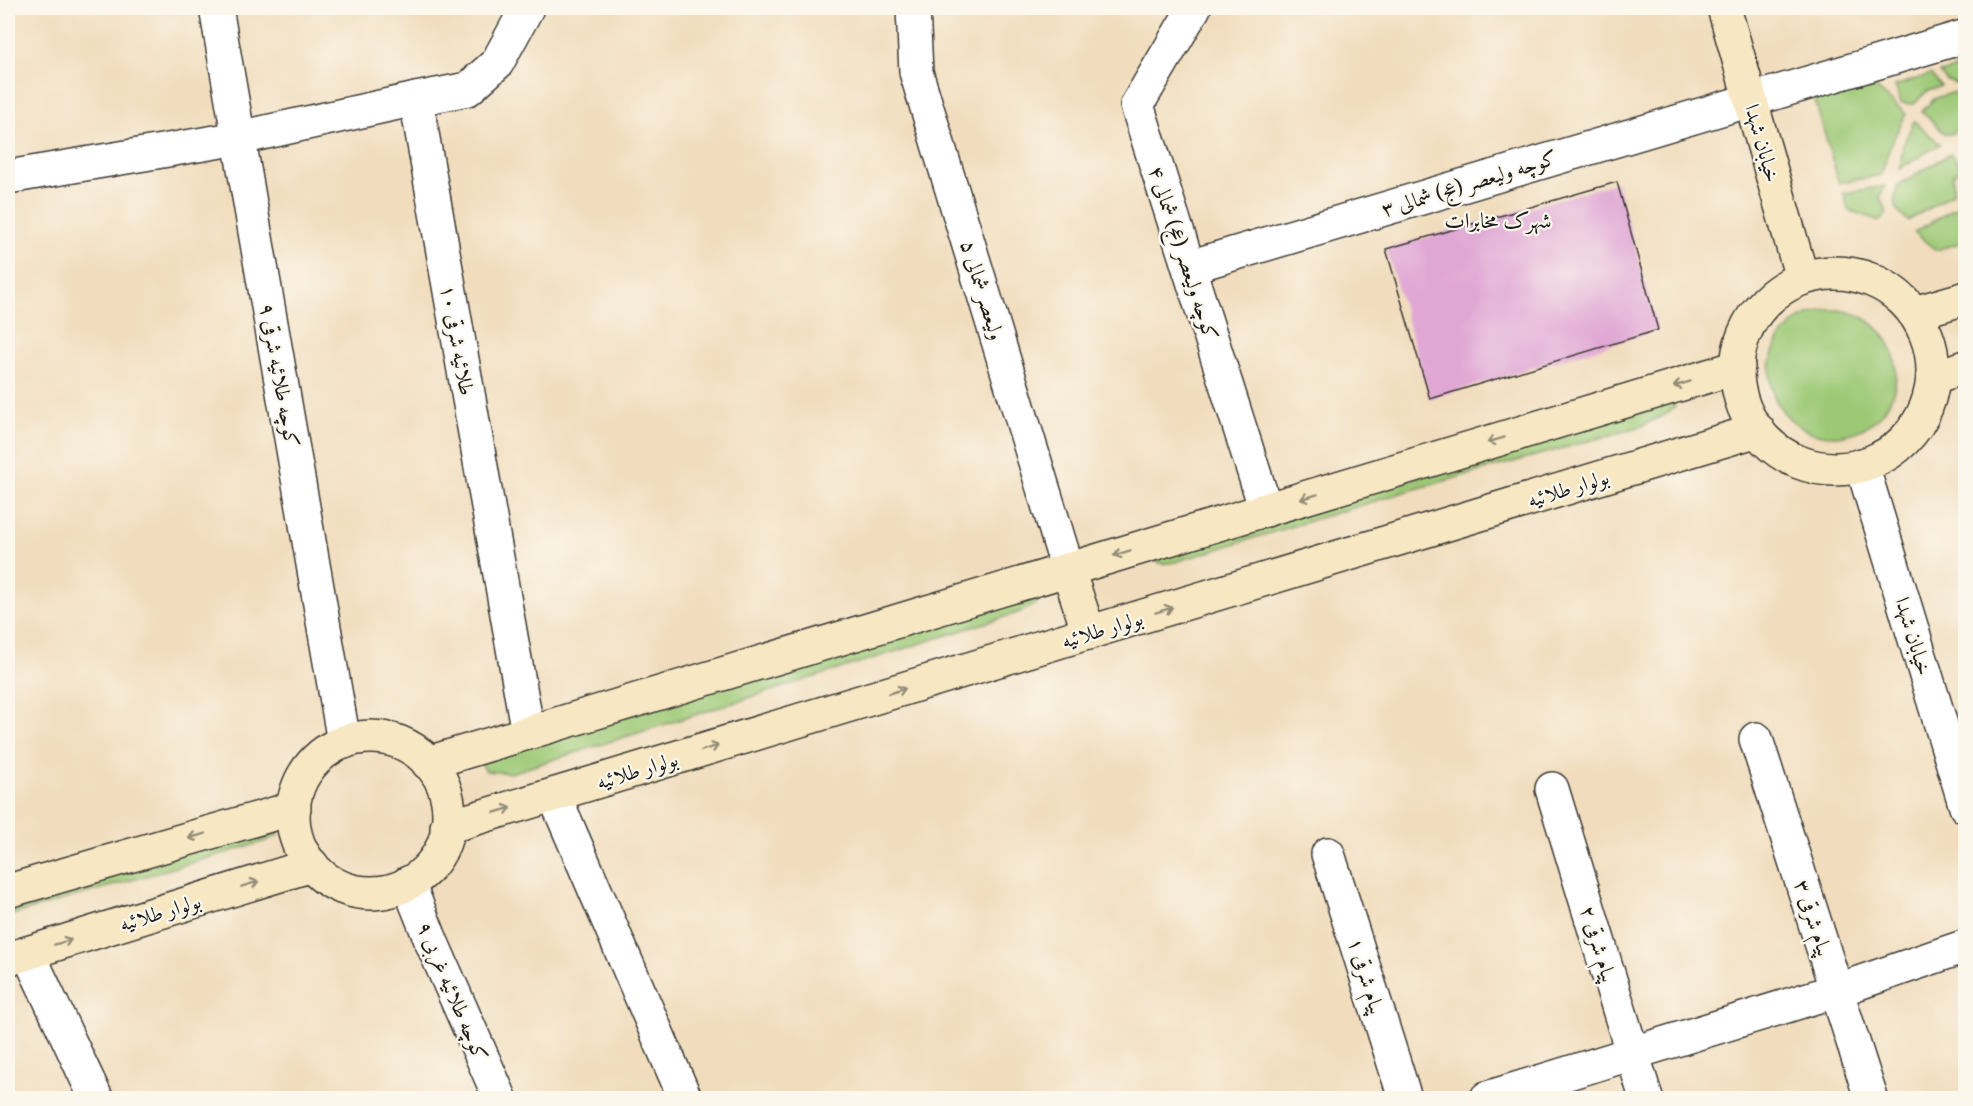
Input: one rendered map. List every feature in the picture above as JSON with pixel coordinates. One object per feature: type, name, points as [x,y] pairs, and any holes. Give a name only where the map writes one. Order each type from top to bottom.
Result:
[{"type":"main road","name":"خیابان شهدا","points":[[1724,8],[1802,278]]},
{"type":"main road","points":[[1828,272],[1855,274],[1881,283],[1903,299],[1914,314],[1930,345],[1933,377],[1929,399],[1919,423],[1901,444],[1879,459],[1854,468],[1827,469],[1801,463],[1778,450],[1758,430],[1745,409],[1738,384],[1738,357],[1746,331],[1759,309],[1779,291],[1802,278],[1828,272]]},
{"type":"main road","points":[[1914,314],[1965,298]]},
{"type":"main road","points":[[428,763],[1738,367]]},
{"type":"main road","points":[[1933,377],[1965,367]]},
{"type":"main road","name":"بولوار طلائیه","points":[[447,827],[1758,430]]},
{"type":"main road","points":[[1068,570],[1089,633]]},
{"type":"main road","points":[[370,737],[396,741],[418,753],[428,763],[446,793],[449,815],[446,837],[437,857],[422,874],[408,883],[382,893],[360,892],[340,887],[321,875],[301,850],[293,820],[301,781],[312,764],[326,751],[344,742],[370,737]]},
{"type":"main road","points":[[8,887],[294,808]]},
{"type":"main road","name":"بولوار طلائیه","points":[[18,956],[312,865]]},
{"type":"street","name":"کوچه طلائیه شرقی ۹","points":[[216,8],[344,742]]},
{"type":"street","points":[[8,177],[239,138],[468,89],[497,63],[527,8]]},
{"type":"street","name":"ولیعصر شمالی ۵","points":[[913,8],[916,72],[1068,570]]},
{"type":"street","name":"کوچه ولیعصر (عج) شمالی ۴","points":[[1194,8],[1137,105],[1266,510]]},
{"type":"street","name":"کوچه ولیعصر (عج) شمالی ۳","points":[[1188,267],[1965,36]]},
{"type":"street","name":"طلائیه شرقی ۱۰","points":[[416,99],[528,733]]},
{"type":"street","name":"خیابان شهدا","points":[[1862,465],[1965,807]]},
{"type":"street","name":"پیام شرقی ۳","points":[[1756,739],[1871,1098]]},
{"type":"street","name":"پیام شرقی ۲","points":[[1552,789],[1646,1098]]},
{"type":"street","points":[[554,795],[685,1098]]},
{"type":"street","name":"پیام شرقی ۱","points":[[1328,854],[1406,1098]]},
{"type":"street","name":"کوچه طلائیه غربی ۹","points":[[408,883],[432,944],[500,1098]]},
{"type":"street","points":[[1486,1098],[1838,990],[1965,946]]},
{"type":"street","points":[[18,956],[44,987],[96,1098]]},
{"type":"green space","points":[[1965,66],[1965,87],[1947,81],[1940,73]]},
{"type":"green space","points":[[1931,74],[1941,86],[1926,92],[1914,104],[1901,103],[1895,86]]},
{"type":"green space","points":[[1868,81],[1906,114],[1891,144],[1881,175],[1839,183],[1813,94]]},
{"type":"green space","points":[[1953,92],[1965,101],[1965,112],[1953,134],[1945,134],[1922,111],[1934,99]]},
{"type":"green space","points":[[1914,121],[1940,144],[1900,169],[1903,145]]},
{"type":"green space","points":[[1950,154],[1962,167],[1953,175],[1953,193],[1908,221],[1897,209],[1895,196],[1898,185]]},
{"type":"green space","points":[[1885,186],[1880,197],[1887,214],[1880,221],[1848,210],[1844,193]]},
{"type":"green space","points":[[1959,206],[1965,210],[1965,242],[1936,250],[1914,232]]},
{"type":"green space","points":[[1833,310],[1857,315],[1877,329],[1891,349],[1896,373],[1891,397],[1877,417],[1857,431],[1833,436],[1809,431],[1789,417],[1775,397],[1770,373],[1775,349],[1789,329],[1809,315]]},
{"type":"green space","points":[[1668,400],[1675,406],[1667,414],[1639,427],[1401,493],[1175,562],[1162,564],[1153,559]]},
{"type":"green space","points":[[1045,588],[1039,600],[1020,612],[511,773],[486,771],[480,761]]},
{"type":"green space","points":[[277,822],[278,835],[266,841],[8,916],[8,893]]},
{"type":"building","points":[[1617,182],[1658,330],[1430,399],[1386,249]]},
{"type":"district","name":"شهرک مخابرات","points":[[1498,220]]}]
